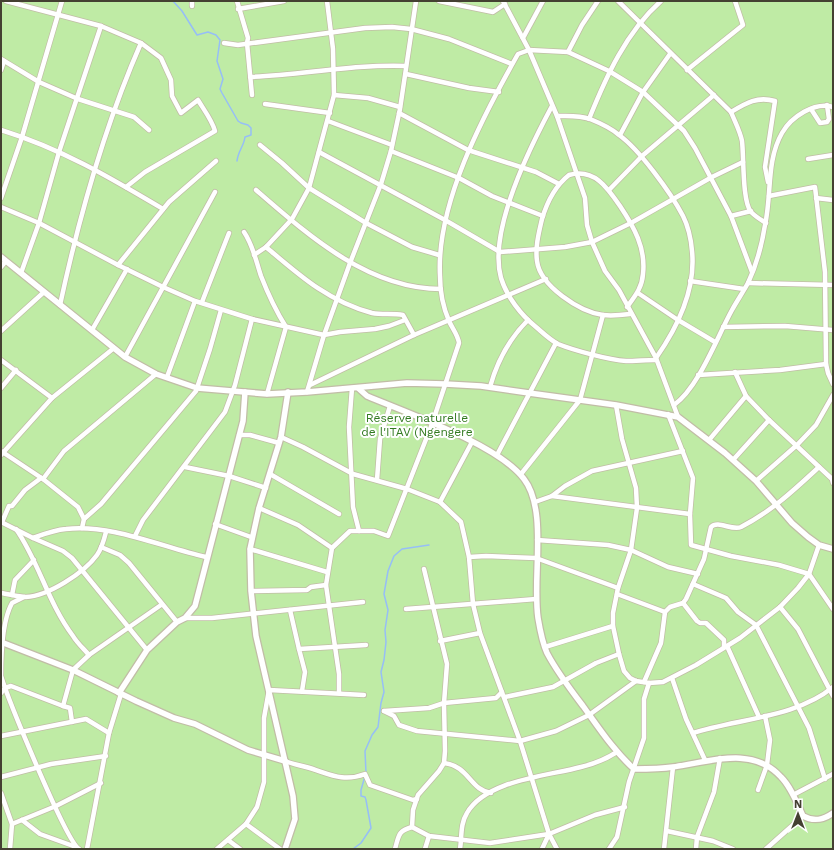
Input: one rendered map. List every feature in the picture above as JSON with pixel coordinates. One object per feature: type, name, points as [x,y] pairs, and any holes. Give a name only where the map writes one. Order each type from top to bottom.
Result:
[{"type":"street","points":[[6,1],[58,16],[101,26],[141,43],[161,58],[171,80],[172,96],[181,113],[198,100],[213,124],[215,131],[145,172],[126,187]]},
{"type":"street","points":[[1,198],[22,137],[62,1]]},
{"type":"street","points":[[237,1],[238,9],[248,38],[247,43],[252,95]]},
{"type":"street","points":[[238,9],[284,1]]},
{"type":"street","points":[[254,255],[266,247],[292,219],[309,188],[328,122],[334,95],[334,69],[328,1]]},
{"type":"street","points":[[307,392],[324,335],[381,184],[391,151],[406,74],[416,1]]},
{"type":"street","points":[[440,1],[493,12],[504,2],[529,50],[557,116],[585,198],[587,225],[592,242],[605,271],[619,290],[630,314],[656,359],[678,417]]},
{"type":"street","points":[[523,38],[543,1]]},
{"type":"street","points":[[568,52],[582,25],[598,1]]},
{"type":"street","points":[[618,1],[686,70],[731,112],[740,135],[744,187],[751,211],[766,224]]},
{"type":"street","points":[[589,119],[609,71],[640,24],[661,1]]},
{"type":"street","points":[[686,70],[743,25],[735,1]]},
{"type":"street","points":[[21,273],[39,223],[59,152],[101,26]]},
{"type":"street","points":[[224,44],[238,45],[331,34],[365,28],[411,29],[449,39],[512,64]]},
{"type":"street","points":[[60,305],[74,242],[114,110],[141,43]]},
{"type":"street","points":[[339,693],[339,674],[333,646],[326,585],[332,548],[350,531],[374,531],[388,536],[432,424],[458,343],[448,320],[441,289],[439,255],[446,220],[468,150],[518,54],[529,50],[568,52],[609,71],[643,92],[688,137],[712,177],[732,216],[752,272]]},
{"type":"street","points":[[620,135],[643,92],[670,54]]},
{"type":"street","points":[[1,70],[3,60],[38,82],[78,98],[134,117],[149,130]]},
{"type":"street","points":[[250,77],[378,65],[406,66]]},
{"type":"street","points":[[406,74],[469,88],[499,92]]},
{"type":"street","points":[[334,95],[368,98],[400,107]]},
{"type":"street","points":[[609,190],[642,156],[714,95]]},
{"type":"street","points":[[674,405],[687,392],[698,375],[748,283],[766,224],[769,196],[765,167],[775,101],[758,99],[747,102],[731,112]]},
{"type":"street","points":[[265,104],[330,113]]},
{"type":"street","points":[[768,186],[774,151],[782,132],[793,119],[811,109],[827,105],[833,107]]},
{"type":"street","points":[[811,109],[820,123],[823,123],[829,119],[827,105]]},
{"type":"street","points":[[552,106],[522,167],[504,221],[500,252],[501,278],[509,295],[528,320],[556,343],[592,354],[625,361],[656,359]]},
{"type":"street","points":[[399,113],[468,150],[536,172],[559,184]]},
{"type":"street","points":[[557,116],[573,116],[589,119],[620,135],[642,156],[683,216],[689,232],[692,251],[690,281],[671,337],[656,359]]},
{"type":"street","points":[[328,122],[392,145]]},
{"type":"street","points":[[1,130],[59,152],[97,170],[163,209]]},
{"type":"street","points":[[260,145],[282,162],[309,188],[366,223],[412,247],[439,255]]},
{"type":"street","points":[[391,151],[459,178],[492,196],[543,216]]},
{"type":"street","points":[[319,152],[381,184],[500,252],[565,247],[592,242],[631,223],[672,198],[743,162]]},
{"type":"street","points":[[808,159],[833,154]]},
{"type":"street","points":[[118,266],[169,202],[216,161]]},
{"type":"street","points":[[627,307],[638,293],[643,274],[643,255],[638,236],[609,190],[595,177],[577,174],[569,175],[559,184],[551,197],[543,216],[537,248],[537,262],[546,279],[559,294],[572,303],[603,315],[630,314]]},
{"type":"street","points":[[769,196],[815,187],[825,272],[826,364],[833,384]]},
{"type":"street","points":[[256,190],[350,263],[401,284],[420,288],[441,289]]},
{"type":"street","points":[[125,357],[215,192]]},
{"type":"street","points":[[816,198],[833,200]]},
{"type":"street","points":[[1,207],[39,223],[118,266],[163,287],[195,301],[252,319],[286,328],[324,335],[375,329],[405,320]]},
{"type":"street","points":[[732,216],[751,211]]},
{"type":"street","points":[[244,232],[279,316],[286,328],[267,394]]},
{"type":"street","points":[[202,302],[229,233]]},
{"type":"street","points":[[266,247],[306,282],[337,301],[374,313],[400,315],[405,320],[414,335]]},
{"type":"street","points":[[1,257],[125,357],[156,374],[197,388],[267,394],[407,383],[445,384],[490,387],[616,405],[678,417],[709,440],[756,481],[792,522],[808,537],[819,545],[833,549]]},
{"type":"street","points":[[1,267],[6,261]]},
{"type":"street","points":[[92,330],[127,269]]},
{"type":"street","points":[[310,385],[414,335],[546,279]]},
{"type":"street","points":[[690,281],[744,289]]},
{"type":"street","points":[[748,283],[824,286],[833,285]]},
{"type":"street","points":[[1,331],[44,292]]},
{"type":"street","points":[[638,293],[678,320],[715,342]]},
{"type":"street","points":[[167,377],[195,301]]},
{"type":"street","points":[[82,528],[84,519],[101,504],[197,388],[221,310]]},
{"type":"street","points":[[521,474],[580,400],[603,315]]},
{"type":"street","points":[[135,536],[143,520],[185,467],[225,412],[233,392],[252,319]]},
{"type":"street","points":[[490,387],[494,372],[508,345],[528,320]]},
{"type":"street","points":[[723,328],[785,326],[826,331],[833,330]]},
{"type":"street","points":[[497,455],[556,343]]},
{"type":"street","points":[[84,519],[78,507],[42,478],[2,453],[52,398],[114,348]]},
{"type":"street","points":[[1,360],[52,398]]},
{"type":"street","points":[[698,375],[780,370],[826,364]]},
{"type":"street","points":[[1,388],[16,370]]},
{"type":"street","points":[[735,372],[746,396],[769,420],[833,480]]},
{"type":"street","points":[[147,650],[82,570],[63,551],[2,522],[9,506],[12,506],[25,490],[42,478],[64,450],[156,374]]},
{"type":"street","points":[[355,388],[367,396],[472,442],[497,455],[521,474],[530,488],[535,502],[537,540],[536,599],[538,617],[545,647],[565,681],[618,752],[634,769],[673,767],[705,760],[734,757],[767,765],[780,776],[793,795],[803,816],[810,820],[817,820],[833,813]]},
{"type":"street","points":[[355,388],[349,427],[353,507],[360,531]]},
{"type":"street","points":[[185,618],[196,601],[206,557],[243,421],[245,392]]},
{"type":"street","points":[[285,849],[295,819],[293,796],[256,636],[251,591],[250,548],[251,537],[259,508],[280,440],[288,392]]},
{"type":"street","points":[[756,481],[797,445],[816,425],[830,397],[833,395]]},
{"type":"street","points":[[709,440],[746,396]]},
{"type":"street","points":[[616,405],[622,439],[636,481],[637,508],[632,550],[618,588],[613,612],[613,626],[618,654],[624,671],[636,681],[649,683],[663,682],[672,678],[726,647],[756,625],[780,606],[798,588],[809,574],[819,545]]},
{"type":"street","points":[[377,480],[380,439],[390,406]]},
{"type":"street","points":[[668,414],[693,478],[690,514],[691,545],[707,550],[780,565],[809,574],[833,609]]},
{"type":"street","points":[[733,460],[769,420]]},
{"type":"street","points":[[239,434],[280,440],[303,447],[352,474],[407,489],[440,502],[461,522],[470,557],[473,604],[480,632],[520,741],[549,834],[557,849]]},
{"type":"street","points":[[440,502],[472,442]]},
{"type":"street","points":[[535,502],[552,496],[565,486],[592,471],[683,451]]},
{"type":"street","points":[[185,467],[229,476],[266,488]]},
{"type":"street","points":[[644,682],[652,667],[661,643],[665,612],[670,607],[683,603],[694,584],[707,550],[713,525],[738,528],[778,505],[819,467]]},
{"type":"street","points":[[270,474],[339,514]]},
{"type":"street","points":[[552,496],[690,514]]},
{"type":"street","points":[[259,508],[298,526],[332,548]]},
{"type":"street","points":[[215,524],[251,537]]},
{"type":"street","points":[[33,538],[54,531],[82,528],[135,536],[206,557]]},
{"type":"street","points":[[16,529],[28,545],[72,636],[89,655]]},
{"type":"street","points":[[77,848],[66,832],[5,688],[1,676],[2,642],[10,606],[16,600],[49,591],[82,570],[101,547],[106,532]]},
{"type":"street","points":[[537,540],[608,545],[632,550],[668,567],[698,574]]},
{"type":"street","points":[[101,547],[124,558],[177,622]]},
{"type":"street","points":[[250,548],[327,572]]},
{"type":"street","points":[[470,557],[486,556],[536,558],[618,588]]},
{"type":"street","points":[[12,595],[15,580],[34,560]]},
{"type":"street","points":[[412,827],[413,810],[417,799],[444,763],[444,703],[447,664],[440,641],[434,606],[424,569]]},
{"type":"street","points":[[694,584],[726,598],[738,612],[756,625],[808,728],[825,779]]},
{"type":"street","points":[[251,591],[307,590],[311,587],[326,585]]},
{"type":"street","points":[[1,593],[24,597]]},
{"type":"street","points":[[617,594],[665,612]]},
{"type":"street","points":[[406,609],[536,599]]},
{"type":"street","points":[[87,849],[94,803],[101,783],[109,732],[120,693],[147,650],[177,622],[185,618],[254,614],[363,602]]},
{"type":"street","points":[[683,603],[697,621],[700,623],[706,623],[724,640],[758,717]]},
{"type":"street","points":[[63,706],[74,670],[89,655],[162,605]]},
{"type":"street","points":[[780,606],[798,629],[831,688],[833,696]]},
{"type":"street","points":[[290,610],[305,672],[302,691]]},
{"type":"street","points":[[545,647],[613,626]]},
{"type":"street","points":[[440,641],[480,632]]},
{"type":"street","points":[[2,642],[74,670],[174,718],[189,722],[264,756],[308,767],[323,774],[334,775],[338,778],[357,777],[365,774],[370,785],[413,800],[417,799]]},
{"type":"street","points":[[299,649],[366,645]]},
{"type":"street","points":[[618,654],[596,663],[553,687],[503,694],[496,698],[444,703],[428,708],[383,712],[394,716],[400,725],[408,728],[520,741],[556,731],[590,715],[636,681]]},
{"type":"street","points":[[672,678],[680,703],[705,760]]},
{"type":"street","points":[[609,849],[617,837],[625,807],[629,782],[644,738],[644,699],[649,683]]},
{"type":"street","points":[[1,693],[5,688],[11,686],[70,708],[72,722]]},
{"type":"street","points":[[694,733],[718,725],[794,709],[831,688]]},
{"type":"street","points":[[269,690],[364,695]]},
{"type":"street","points":[[217,849],[246,824],[257,807],[261,795],[264,782],[264,718],[269,690]]},
{"type":"street","points":[[758,790],[767,765],[770,740],[765,716]]},
{"type":"street","points":[[1,736],[86,719],[109,732]]},
{"type":"street","points":[[460,849],[461,828],[467,813],[491,793],[513,782],[581,767],[603,760],[618,752]]},
{"type":"street","points":[[1,777],[51,764],[106,756]]},
{"type":"street","points":[[696,849],[697,837],[714,792],[720,758]]},
{"type":"street","points":[[444,763],[452,764],[461,768],[481,789],[491,793]]},
{"type":"street","points":[[664,849],[673,767]]},
{"type":"street","points":[[793,795],[833,774]]},
{"type":"street","points":[[12,824],[56,806],[101,783]]},
{"type":"street","points":[[1,793],[12,824],[10,849]]},
{"type":"street","points":[[395,849],[399,834],[403,830],[412,827],[429,836],[461,838],[490,843],[549,834],[595,815],[625,807]]},
{"type":"street","points":[[766,849],[803,816]]},
{"type":"street","points":[[22,820],[40,834],[77,848]]},
{"type":"street","points":[[246,824],[280,849]]},
{"type":"street","points":[[667,831],[697,837],[726,848],[733,849]]},
{"type":"street","points":[[542,849],[549,834]]},
{"type":"street","points":[[425,849],[429,836]]},
{"type":"street","points":[[228,840],[240,849]]},
{"type":"green space","name":"Réserve naturelle de l'ITAV (Ngengere","points":[[1,1],[833,1],[833,849],[1,849]]},
{"type":"waterway","points":[[173,1],[182,11],[197,35],[208,32],[216,35],[220,40],[217,61],[223,79],[220,89],[238,121],[248,125],[251,128],[251,135],[245,137],[237,161]]},
{"type":"waterway","points":[[366,773],[365,751],[372,735],[378,727],[384,692],[381,672],[386,642],[385,630],[388,610],[384,594],[388,571],[394,556],[402,549],[429,545]]},
{"type":"waterway","points":[[353,849],[361,843],[371,828],[366,800],[365,797],[361,796],[365,776]]}]
